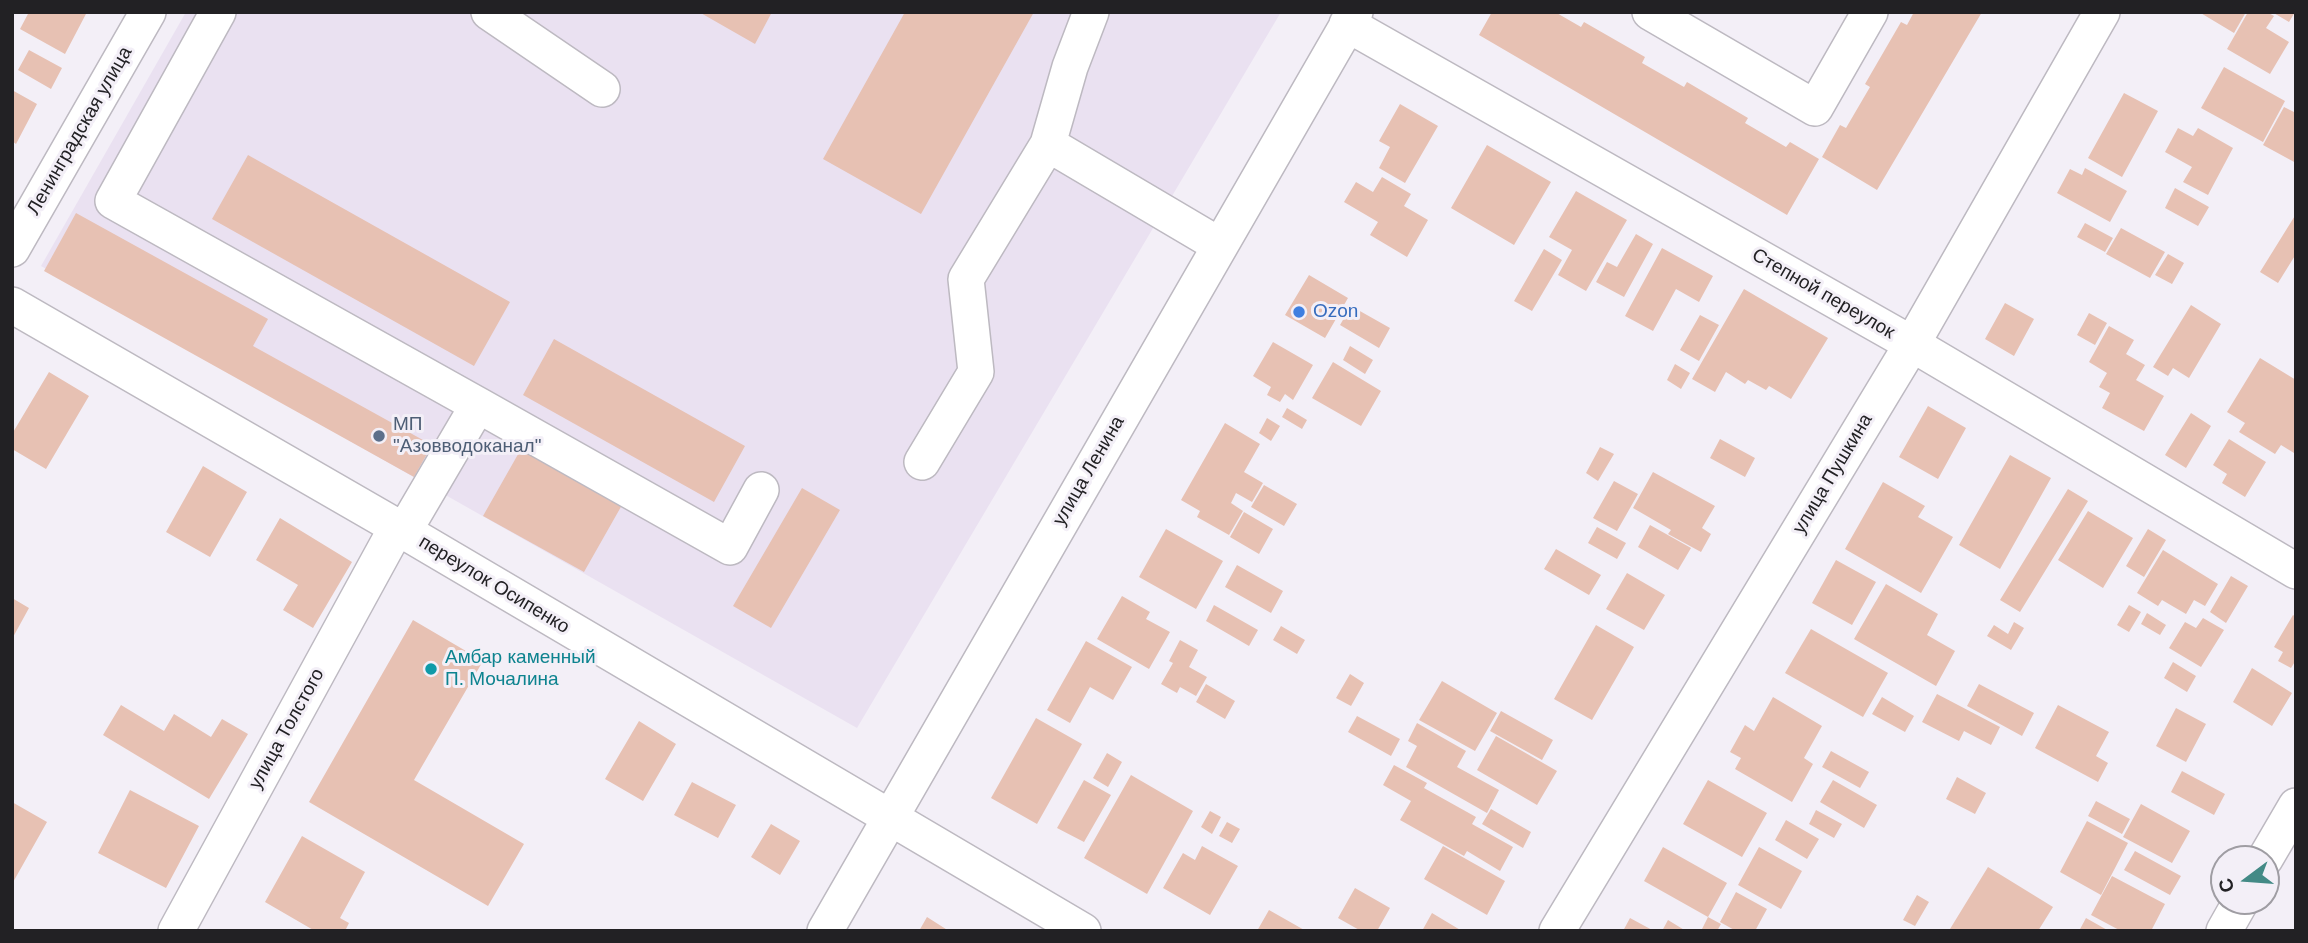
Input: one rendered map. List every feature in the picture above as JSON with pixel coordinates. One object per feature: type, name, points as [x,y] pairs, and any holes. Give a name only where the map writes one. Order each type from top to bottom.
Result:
[{"type":"street","name":"Ленинградская улица","points":[[12,249],[148,12]]},
{"type":"street","points":[[218,12],[114,201],[730,547],[761,490]]},
{"type":"street","points":[[489,12],[602,89]]},
{"type":"street","points":[[922,462],[976,372],[966,279],[1048,144],[1070,67],[1091,12]]},
{"type":"street","points":[[1650,12],[1815,108],[1870,12]]},
{"type":"street","name":"улица Пушкина","points":[[1557,931],[1912,344],[2102,12]]},
{"type":"street","name":"Степной переулок","points":[[1351,18],[2296,571]]},
{"type":"street","name":"улица Ленина","points":[[825,931],[1351,18]]},
{"type":"street","points":[[1048,144],[1219,245]]},
{"type":"street","name":"переулок Осипенко","points":[[12,305],[400,529],[1083,931]]},
{"type":"street","name":"улица Толстого","points":[[176,931],[400,529],[478,405]]},
{"type":"street","points":[[2273,845],[2296,806]]},
{"type":"street","points":[[2224,931],[2233,915]]},
{"type":"shaded area","name":"МП \"Азовводоканал\"","points":[[186,12],[1281,12],[857,728],[41,266]]},
{"type":"building","points":[[29,12],[87,12],[65,54],[20,29]]},
{"type":"building","points":[[699,12],[772,12],[755,44]]},
{"type":"building","points":[[905,12],[1034,12],[921,214],[823,159]]},
{"type":"building","points":[[1492,12],[1555,12],[1581,27],[1584,22],[1645,57],[1642,63],[1684,87],[1687,82],[1748,118],[1745,123],[1786,147],[1790,142],[1819,159],[1787,215],[1479,35]]},
{"type":"building","points":[[1914,12],[1982,12],[1877,190],[1822,157],[1840,125],[1846,128],[1870,87],[1865,84],[1901,22],[1907,25]]},
{"type":"building","points":[[2199,12],[2246,12],[2234,33]]},
{"type":"building","points":[[2248,12],[2267,12],[2274,16],[2266,28],[2289,42],[2270,74],[2227,49]]},
{"type":"building","points":[[2272,12],[2295,12],[2289,22]]},
{"type":"building","points":[[29,50],[62,68],[51,89],[18,70]]},
{"type":"building","points":[[2224,67],[2285,101],[2263,142],[2201,108]]},
{"type":"building","points":[[12,90],[37,104],[16,144],[12,141]]},
{"type":"building","points":[[2124,93],[2158,111],[2122,177],[2088,158]]},
{"type":"building","points":[[1400,104],[1438,126],[1405,183],[1379,168],[1390,147],[1379,141]]},
{"type":"building","points":[[2284,107],[2296,113],[2296,163],[2263,145]]},
{"type":"building","points":[[2178,128],[2193,136],[2198,128],[2233,148],[2208,195],[2183,182],[2192,167],[2165,152]]},
{"type":"building","points":[[1487,145],[1551,182],[1514,245],[1451,208]]},
{"type":"building","points":[[248,155],[510,302],[474,366],[212,219]]},
{"type":"building","points":[[2085,168],[2127,191],[2110,222],[2057,193],[2070,169],[2082,175]]},
{"type":"building","points":[[1382,177],[1411,194],[1404,206],[1428,220],[1407,257],[1370,235],[1378,222],[1344,202],[1356,182],[1373,192]]},
{"type":"building","points":[[2175,188],[2209,207],[2198,226],[2165,208]]},
{"type":"building","points":[[1576,191],[1627,220],[1586,291],[1558,275],[1572,250],[1549,237]]},
{"type":"building","points":[[76,213],[268,319],[253,346],[432,445],[414,477],[44,271]]},
{"type":"building","points":[[2296,214],[2296,254],[2278,283],[2260,272]]},
{"type":"building","points":[[2085,223],[2113,238],[2105,252],[2077,237]]},
{"type":"building","points":[[2121,228],[2165,252],[2150,278],[2106,254]]},
{"type":"building","points":[[1636,234],[1653,244],[1624,297],[1596,282],[1607,262],[1617,267]]},
{"type":"building","points":[[1662,248],[1713,276],[1699,302],[1676,289],[1653,331],[1625,316]]},
{"type":"building","points":[[1544,249],[1562,260],[1532,311],[1514,301]]},
{"type":"building","points":[[2168,254],[2184,263],[2172,284],[2155,275]]},
{"type":"building","points":[[1309,275],[1348,298],[1325,338],[1285,315]]},
{"type":"building","points":[[1744,289],[1828,338],[1791,399],[1769,386],[1766,390],[1748,380],[1745,384],[1726,372],[1715,392],[1692,379]]},
{"type":"building","points":[[2005,303],[2034,319],[2014,356],[1985,339]]},
{"type":"building","points":[[2191,305],[2221,324],[2189,378],[2173,368],[2168,376],[2153,367]]},
{"type":"building","points":[[1351,306],[1390,328],[1379,348],[1340,325]]},
{"type":"building","points":[[2089,313],[2107,323],[2095,345],[2077,335]]},
{"type":"building","points":[[1700,315],[1719,325],[1699,361],[1680,350]]},
{"type":"building","points":[[2109,326],[2134,340],[2126,354],[2145,365],[2136,380],[2164,396],[2144,431],[2102,408],[2110,393],[2099,387],[2107,373],[2089,362]]},
{"type":"building","points":[[554,339],[745,446],[714,502],[523,395]]},
{"type":"building","points":[[1273,342],[1313,365],[1293,400],[1285,394],[1280,402],[1267,395],[1271,387],[1253,376]]},
{"type":"building","points":[[1350,346],[1373,360],[1365,374],[1343,360]]},
{"type":"building","points":[[2260,358],[2296,380],[2294,453],[2281,445],[2275,454],[2239,432],[2245,423],[2227,412]]},
{"type":"building","points":[[1333,362],[1381,391],[1361,426],[1312,398]]},
{"type":"building","points":[[1675,364],[1690,373],[1681,389],[1667,380]]},
{"type":"building","points":[[49,372],[89,396],[46,469],[12,449],[12,434]]},
{"type":"building","points":[[1928,406],[1966,428],[1938,479],[1899,457]]},
{"type":"building","points":[[1287,408],[1307,420],[1302,429],[1282,417]]},
{"type":"building","points":[[2191,413],[2211,426],[2186,468],[2165,455]]},
{"type":"building","points":[[1267,418],[1280,426],[1271,441],[1259,433]]},
{"type":"building","points":[[1225,423],[1260,444],[1244,472],[1263,483],[1252,502],[1236,493],[1231,503],[1243,511],[1229,535],[1197,517],[1200,511],[1181,500]]},
{"type":"building","points":[[1720,439],[1755,458],[1745,477],[1710,458]]},
{"type":"building","points":[[2229,439],[2266,462],[2245,497],[2222,483],[2227,474],[2213,465]]},
{"type":"building","points":[[1600,447],[1614,454],[1598,481],[1586,473]]},
{"type":"building","points":[[521,449],[622,505],[584,572],[483,516]]},
{"type":"building","points":[[2010,455],[2051,478],[2000,569],[1959,545]]},
{"type":"building","points":[[203,466],[247,492],[210,557],[166,532]]},
{"type":"building","points":[[1653,472],[1715,506],[1702,528],[1711,534],[1701,552],[1668,534],[1671,530],[1633,508]]},
{"type":"building","points":[[1614,481],[1638,494],[1617,531],[1593,518]]},
{"type":"building","points":[[1883,482],[1925,506],[1918,517],[1953,537],[1921,593],[1845,549]]},
{"type":"building","points":[[1264,485],[1297,504],[1284,526],[1251,507]]},
{"type":"building","points":[[802,488],[840,510],[771,628],[733,606]]},
{"type":"building","points":[[2068,489],[2088,501],[2020,612],[2000,600]]},
{"type":"building","points":[[2088,511],[2133,538],[2103,588],[2058,560]]},
{"type":"building","points":[[1244,512],[1273,529],[1259,554],[1230,537]]},
{"type":"building","points":[[280,518],[352,562],[313,628],[283,610],[298,585],[256,560]]},
{"type":"building","points":[[1650,525],[1691,548],[1678,570],[1638,547]]},
{"type":"building","points":[[1597,527],[1626,543],[1617,559],[1588,543]]},
{"type":"building","points":[[1166,529],[1223,561],[1196,609],[1139,577]]},
{"type":"building","points":[[2148,529],[2166,540],[2144,577],[2126,566]]},
{"type":"building","points":[[1556,549],[1601,575],[1589,595],[1544,569]]},
{"type":"building","points":[[2163,550],[2218,584],[2205,606],[2194,600],[2186,614],[2162,600],[2158,606],[2137,593]]},
{"type":"building","points":[[1836,560],[1876,582],[1852,625],[1812,603]]},
{"type":"building","points":[[1237,565],[1283,591],[1271,613],[1225,587]]},
{"type":"building","points":[[1627,573],[1665,595],[1644,630],[1606,609]]},
{"type":"building","points":[[2231,576],[2248,586],[2226,623],[2210,612]]},
{"type":"building","points":[[1886,584],[1938,614],[1927,635],[1955,651],[1936,686],[1854,639]]},
{"type":"building","points":[[1122,596],[1150,612],[1146,619],[1170,632],[1149,669],[1097,639]]},
{"type":"building","points":[[12,598],[29,608],[12,639]]},
{"type":"building","points":[[1214,605],[1258,630],[1249,646],[1206,621]]},
{"type":"building","points":[[2129,605],[2141,612],[2129,632],[2117,625]]},
{"type":"building","points":[[2147,613],[2166,625],[2160,635],[2141,624]]},
{"type":"building","points":[[2293,615],[2296,617],[2296,660],[2291,668],[2278,661],[2283,652],[2274,647]]},
{"type":"building","points":[[2203,618],[2224,630],[2201,667],[2169,648],[2185,622],[2196,628]]},
{"type":"building","points":[[413,620],[483,661],[414,780],[524,844],[488,906],[309,802]]},
{"type":"building","points":[[2014,622],[2024,628],[2011,650],[1987,636],[1994,625],[2008,634]]},
{"type":"building","points":[[1596,625],[1634,647],[1592,720],[1554,699]]},
{"type":"building","points":[[1281,626],[1305,640],[1297,654],[1273,640]]},
{"type":"building","points":[[1811,629],[1888,673],[1863,717],[1785,673]]},
{"type":"building","points":[[1180,640],[1198,650],[1189,667],[1207,677],[1196,696],[1180,687],[1177,693],[1161,684],[1173,663],[1169,661]]},
{"type":"building","points":[[1086,641],[1132,667],[1113,700],[1090,687],[1070,723],[1047,710]]},
{"type":"building","points":[[2173,662],[2196,676],[2187,692],[2164,678]]},
{"type":"building","points":[[2252,668],[2292,693],[2272,726],[2233,702]]},
{"type":"building","points":[[1350,674],[1364,683],[1351,706],[1336,698]]},
{"type":"building","points":[[1442,681],[1497,713],[1475,751],[1419,720]]},
{"type":"building","points":[[1206,684],[1235,701],[1225,719],[1196,702]]},
{"type":"building","points":[[1979,684],[2034,713],[2022,736],[1967,706]]},
{"type":"building","points":[[1937,694],[2000,727],[1991,745],[1964,731],[1959,741],[1922,722]]},
{"type":"building","points":[[1773,697],[1822,726],[1804,758],[1813,764],[1792,802],[1735,769],[1741,758],[1730,752],[1745,725],[1754,731]]},
{"type":"building","points":[[1882,697],[1914,716],[1905,732],[1872,714]]},
{"type":"building","points":[[121,705],[164,731],[174,714],[211,737],[222,719],[248,734],[209,799],[103,735]]},
{"type":"building","points":[[2058,705],[2109,732],[2096,756],[2108,763],[2098,782],[2035,748]]},
{"type":"building","points":[[2176,708],[2206,724],[2186,762],[2156,746]]},
{"type":"building","points":[[1501,711],[1553,740],[1542,760],[1490,731]]},
{"type":"building","points":[[1357,716],[1400,739],[1391,756],[1348,732]]},
{"type":"building","points":[[1036,718],[1082,744],[1037,824],[991,798]]},
{"type":"building","points":[[639,721],[676,744],[643,801],[605,779]]},
{"type":"building","points":[[1417,723],[1466,751],[1457,767],[1499,790],[1487,813],[1406,767],[1417,746],[1408,741]]},
{"type":"building","points":[[1496,736],[1557,771],[1537,805],[1477,770]]},
{"type":"building","points":[[1831,751],[1869,772],[1860,788],[1822,767]]},
{"type":"building","points":[[1107,753],[1122,762],[1108,787],[1093,778]]},
{"type":"building","points":[[1394,765],[1427,783],[1424,788],[1476,817],[1472,824],[1513,847],[1500,871],[1467,851],[1464,856],[1400,820],[1411,801],[1383,785]]},
{"type":"building","points":[[2182,771],[2225,794],[2214,815],[2171,792]]},
{"type":"building","points":[[1131,775],[1193,811],[1147,894],[1084,858]]},
{"type":"building","points":[[1957,777],[1986,793],[1975,814],[1946,799]]},
{"type":"building","points":[[1084,780],[1111,795],[1084,842],[1057,828]]},
{"type":"building","points":[[1708,780],[1767,813],[1742,857],[1683,824]]},
{"type":"building","points":[[1833,780],[1877,805],[1864,828],[1820,802]]},
{"type":"building","points":[[692,782],[736,805],[718,838],[674,815]]},
{"type":"building","points":[[130,790],[199,826],[166,888],[98,853]]},
{"type":"building","points":[[2096,801],[2130,819],[2122,834],[2088,816]]},
{"type":"building","points":[[12,802],[47,822],[12,884]]},
{"type":"building","points":[[2141,804],[2190,831],[2172,863],[2123,837]]},
{"type":"building","points":[[1491,809],[1531,832],[1523,848],[1482,824]]},
{"type":"building","points":[[1816,810],[1842,824],[1834,838],[1809,824]]},
{"type":"building","points":[[1210,811],[1221,817],[1212,834],[1201,827]]},
{"type":"building","points":[[1786,820],[1819,839],[1807,859],[1775,840]]},
{"type":"building","points":[[2087,821],[2128,843],[2101,895],[2060,872]]},
{"type":"building","points":[[1227,822],[1240,829],[1232,843],[1219,836]]},
{"type":"building","points":[[771,824],[800,841],[780,875],[751,857]]},
{"type":"building","points":[[302,836],[365,872],[340,918],[349,923],[345,931],[315,931],[265,902]]},
{"type":"building","points":[[1202,846],[1238,866],[1210,915],[1163,888],[1183,853],[1195,860]]},
{"type":"building","points":[[1443,846],[1505,881],[1487,915],[1424,879]]},
{"type":"building","points":[[1663,847],[1727,883],[1708,917],[1644,881]]},
{"type":"building","points":[[1759,847],[1802,871],[1781,909],[1738,885]]},
{"type":"building","points":[[2135,851],[2181,876],[2170,895],[2124,870]]},
{"type":"building","points":[[1988,867],[2053,907],[2038,931],[1950,929]]},
{"type":"building","points":[[2112,876],[2165,904],[2151,931],[2121,931],[2091,915]]},
{"type":"building","points":[[1355,888],[1390,908],[1377,931],[1361,931],[1338,918]]},
{"type":"building","points":[[1736,892],[1767,909],[1755,931],[1736,931],[1720,922]]},
{"type":"building","points":[[1917,895],[1929,902],[1915,926],[1903,920]]},
{"type":"building","points":[[1269,910],[1306,931],[1257,931]]},
{"type":"building","points":[[1432,913],[1462,931],[1422,931]]},
{"type":"building","points":[[927,917],[949,931],[919,931]]},
{"type":"building","points":[[1708,917],[1721,924],[1717,931],[1701,931]]},
{"type":"building","points":[[1630,918],[1654,931],[1623,931]]},
{"type":"building","points":[[2086,918],[2109,931],[2079,931]]},
{"type":"building","points":[[1668,920],[1686,931],[1662,931]]},
{"type":"place","name":"Ozon","points":[[1299,312]]},
{"type":"place","name":"МП \"Азовводоканал\"","points":[[379,436]]},
{"type":"place","name":"Амбар каменный П. Мочалина","points":[[431,669]]}]
